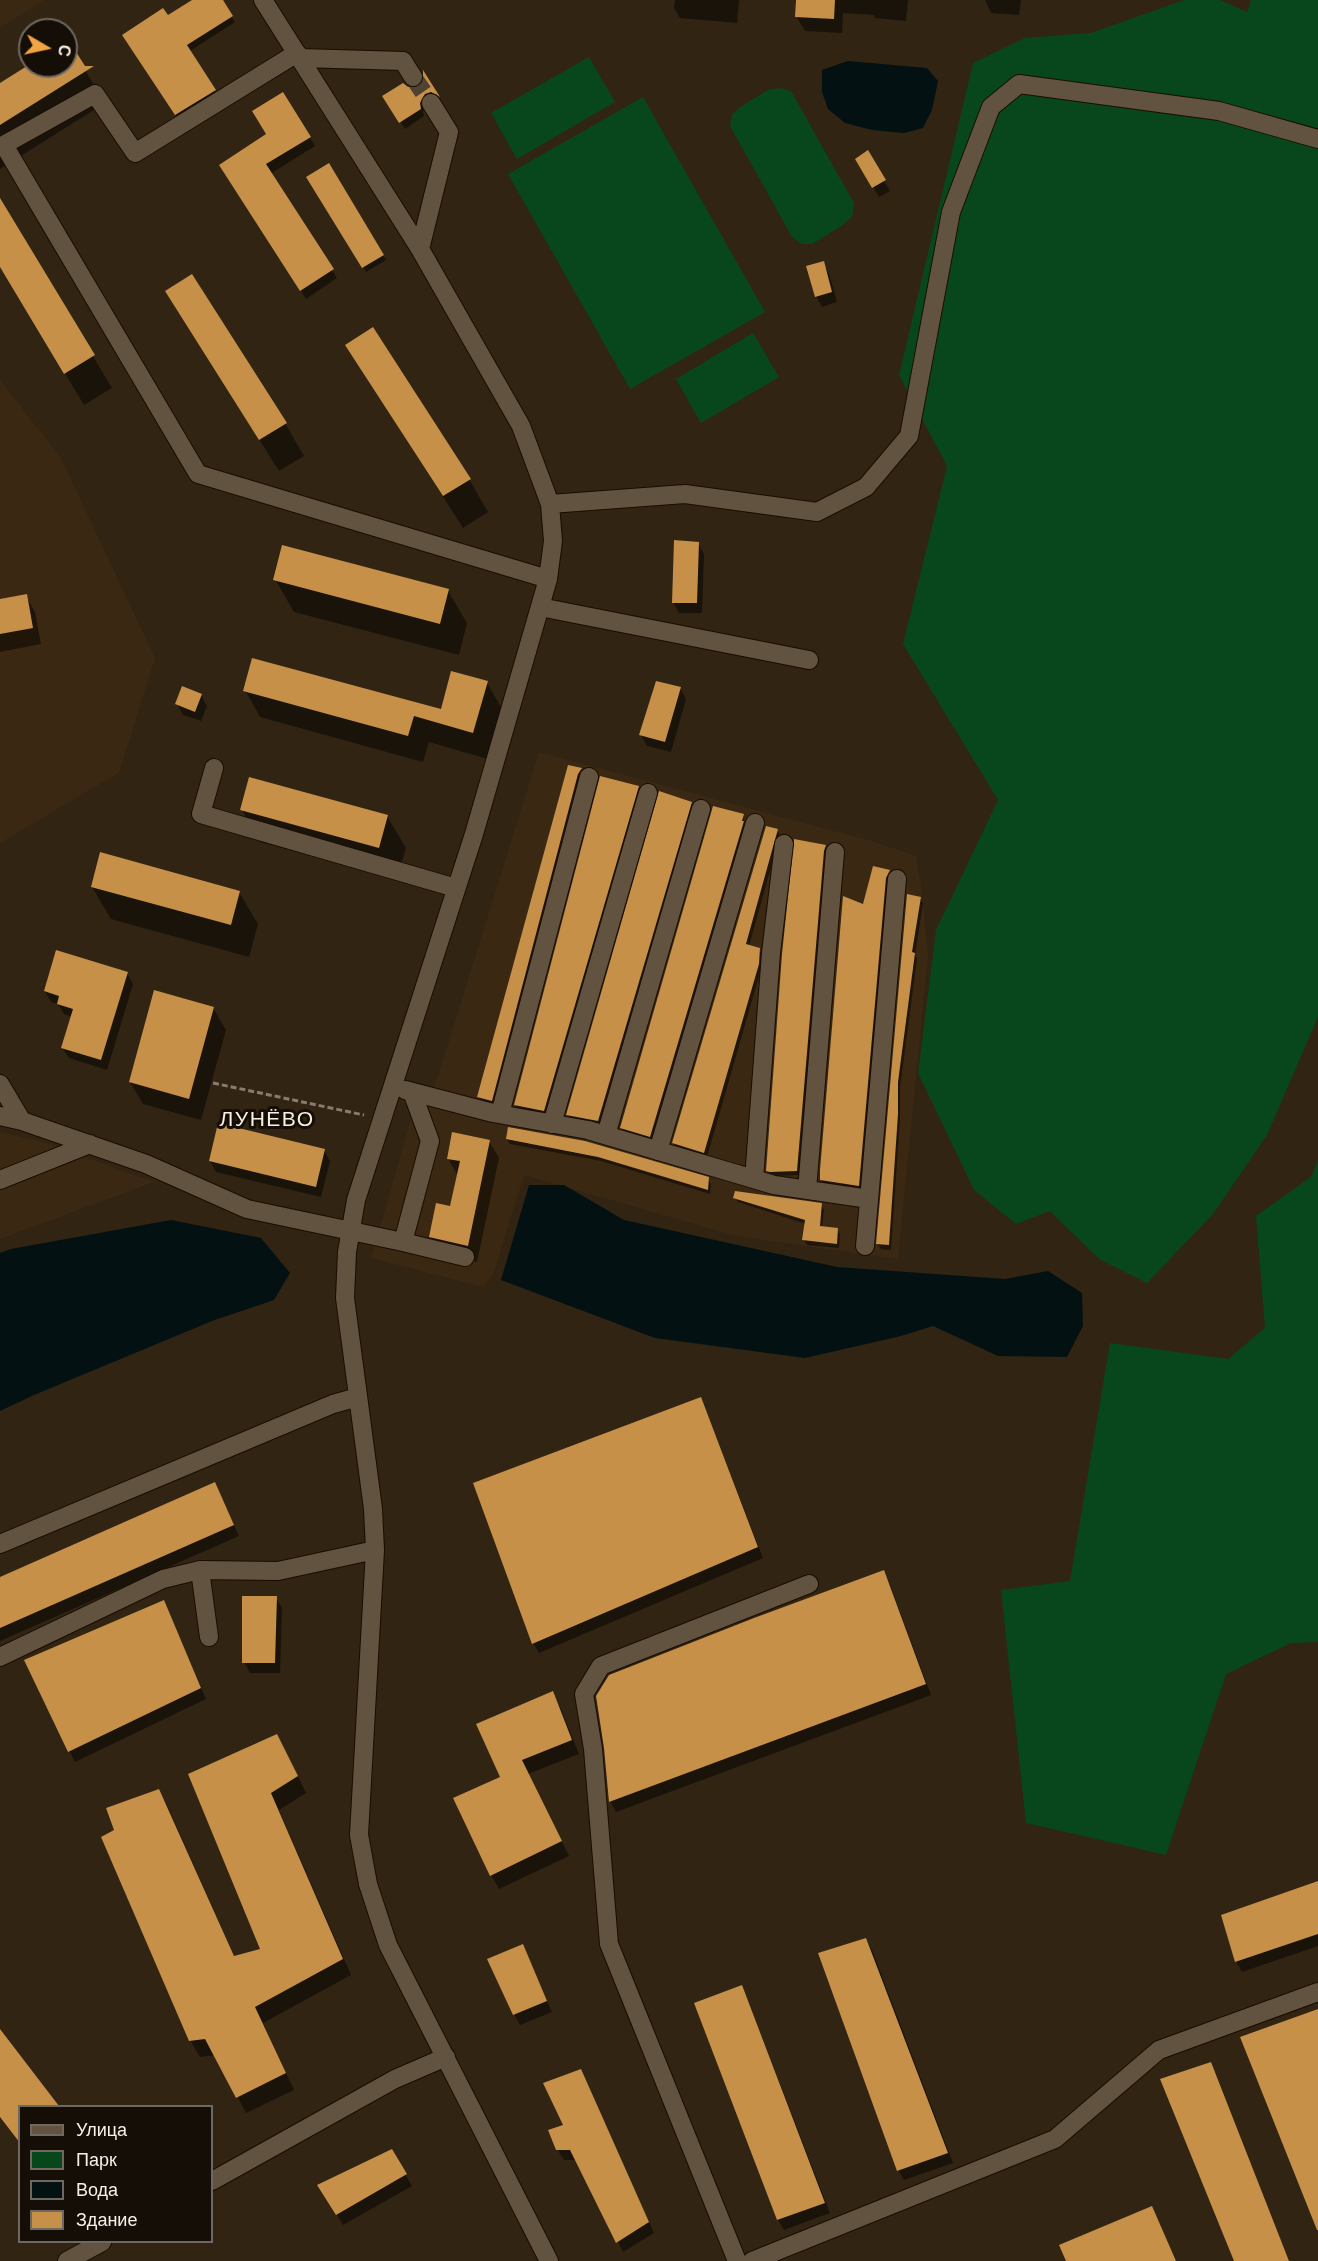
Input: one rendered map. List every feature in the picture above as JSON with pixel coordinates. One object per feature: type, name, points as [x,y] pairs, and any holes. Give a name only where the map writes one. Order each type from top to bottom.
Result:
[{"type":"street","points":[[263,0],[420,249],[521,426],[550,504],[553,541],[548,579],[474,834],[356,1200],[346,1252],[345,1298],[373,1509],[375,1550],[359,1835],[368,1884],[388,1945],[549,2261]]},
{"type":"street","points":[[413,77],[403,62],[298,56],[135,153],[95,94],[2,146],[198,474],[548,579]]},
{"type":"street","points":[[550,504],[685,494],[818,512],[866,487],[909,436],[951,212],[991,107],[1019,84],[1220,111],[1318,139]]},
{"type":"street","points":[[420,249],[449,132],[430,103]]},
{"type":"street","points":[[540,608],[809,660]]},
{"type":"street","points":[[214,768],[201,814],[456,888]]},
{"type":"street","points":[[500,1114],[589,777]]},
{"type":"street","points":[[552,1124],[648,793]]},
{"type":"street","points":[[606,1135],[701,809]]},
{"type":"street","points":[[658,1151],[755,823]]},
{"type":"street","points":[[754,1179],[771,953],[784,844]]},
{"type":"street","points":[[807,1190],[835,852]]},
{"type":"street","points":[[865,1246],[897,879]]},
{"type":"street","points":[[0,1084],[22,1121]]},
{"type":"street","points":[[392,1087],[500,1114],[606,1135],[774,1185],[869,1199]]},
{"type":"street","points":[[403,1242],[430,1140],[412,1092]]},
{"type":"street","points":[[0,1116],[22,1121],[146,1164],[247,1209],[351,1229],[465,1257]]},
{"type":"street","points":[[0,1180],[90,1144]]},
{"type":"street","points":[[0,1544],[333,1404],[358,1397]]},
{"type":"street","points":[[0,1657],[163,1579],[200,1570],[278,1571],[375,1550]]},
{"type":"street","points":[[200,1570],[209,1637]]},
{"type":"street","points":[[737,2261],[609,1944],[592,1749],[584,1694],[601,1666],[809,1584]]},
{"type":"street","points":[[752,2261],[1055,2139],[1159,2049],[1318,1992]]},
{"type":"street","points":[[213,2180],[395,2079],[446,2057]]},
{"type":"street","points":[[67,2261],[98,2243]]},
{"type":"path","points":[[213,1083],[381,1118]]},
{"type":"shaded area","points":[[0,0],[44,0],[0,28]]},
{"type":"shaded area","points":[[0,380],[61,458],[155,658],[119,773],[0,843]]},
{"type":"shaded area","points":[[539,752],[868,840],[916,856],[922,891],[928,957],[898,1259],[736,1236],[524,1175],[494,1272],[483,1287],[371,1258],[412,1116],[428,1108]]},
{"type":"shaded area","points":[[0,1132],[46,1143],[154,1182],[0,1239]]},
{"type":"green space","points":[[1184,0],[1220,0],[1247,12],[1251,0],[1318,0],[1318,1017],[1267,1135],[1213,1214],[1147,1283],[1099,1259],[1050,1211],[1016,1224],[974,1190],[918,1073],[936,930],[998,800],[903,644],[947,466],[899,375],[973,63],[1025,38],[1091,33]]},
{"type":"green space","points":[[589,57],[615,102],[517,159],[491,113]]},
{"type":"green space","points":[[779,88],[791,91],[854,203],[852,217],[812,244],[802,244],[792,237],[730,126],[732,115],[740,107],[768,90]]},
{"type":"green space","points":[[643,97],[765,312],[630,389],[508,174]]},
{"type":"green space","points":[[753,333],[779,377],[701,423],[676,379]]},
{"type":"green space","points":[[1318,1160],[1318,1642],[1291,1643],[1226,1674],[1166,1855],[1026,1823],[1001,1590],[1070,1581],[1110,1343],[1228,1359],[1265,1328],[1256,1216],[1311,1177]]},
{"type":"water","points":[[848,61],[927,68],[938,81],[932,110],[923,128],[904,133],[872,130],[845,123],[828,109],[822,92],[822,70]]},
{"type":"water","points":[[529,1185],[564,1185],[624,1220],[837,1267],[1005,1279],[1048,1271],[1082,1293],[1083,1326],[1067,1357],[998,1356],[933,1326],[901,1336],[805,1358],[655,1338],[501,1280]]},
{"type":"water","points":[[171,1220],[261,1238],[290,1273],[274,1300],[212,1321],[0,1411],[0,1253],[11,1249]]},
{"type":"building","points":[[192,0],[223,0],[233,16],[187,45],[216,90],[175,115],[122,35],[163,8],[168,15]]},
{"type":"building","points":[[796,0],[835,0],[834,19],[795,17]]},
{"type":"building","points":[[78,55],[85,66],[94,66],[78,76]]},
{"type":"building","points":[[423,70],[440,97],[431,92],[425,94],[420,103],[421,109],[399,123],[382,96],[403,83],[408,87],[418,87],[423,82]]},
{"type":"building","points":[[18,72],[18,78],[75,78],[0,125],[0,83]]},
{"type":"building","points":[[283,92],[311,137],[266,164],[334,269],[300,291],[219,165],[266,134],[252,111]]},
{"type":"building","points":[[868,150],[886,180],[872,188],[855,159]]},
{"type":"building","points":[[329,163],[384,255],[362,268],[306,177]]},
{"type":"building","points":[[0,198],[95,355],[64,374],[0,267]]},
{"type":"building","points":[[824,261],[832,292],[815,297],[806,266]]},
{"type":"building","points":[[192,274],[287,423],[259,440],[165,291]]},
{"type":"building","points":[[373,327],[471,479],[443,496],[345,345]]},
{"type":"building","points":[[674,540],[699,542],[697,603],[672,603]]},
{"type":"building","points":[[282,545],[449,589],[440,624],[273,580]]},
{"type":"building","points":[[27,594],[33,628],[0,634],[0,599]]},
{"type":"building","points":[[252,658],[441,709],[451,671],[488,681],[473,733],[414,716],[408,736],[243,691]]},
{"type":"building","points":[[656,681],[681,687],[665,742],[639,735]]},
{"type":"building","points":[[182,686],[202,694],[195,712],[175,704]]},
{"type":"building","points":[[568,765],[582,768],[578,774],[492,1101],[477,1097]]},
{"type":"building","points":[[600,776],[639,786],[544,1111],[514,1105]]},
{"type":"building","points":[[249,777],[388,815],[379,848],[240,810]]},
{"type":"building","points":[[659,791],[692,802],[598,1121],[566,1115]]},
{"type":"building","points":[[713,806],[744,814],[742,821],[744,821],[650,1137],[620,1128]]},
{"type":"building","points":[[766,826],[778,829],[746,944],[760,948],[759,964],[704,1153],[672,1143]]},
{"type":"building","points":[[794,839],[826,845],[797,1171],[770,1172],[766,1171],[782,954]]},
{"type":"building","points":[[100,852],[240,891],[231,925],[91,887]]},
{"type":"building","points":[[873,866],[890,870],[886,878],[859,1186],[820,1180],[820,1170],[843,896],[863,904]]},
{"type":"building","points":[[907,894],[921,897],[912,952],[915,953],[898,1082],[889,1245],[876,1244]]},
{"type":"building","points":[[56,950],[128,972],[101,1060],[61,1048],[73,1009],[57,1004],[59,996],[44,991]]},
{"type":"building","points":[[154,990],[214,1007],[189,1099],[129,1082]]},
{"type":"building","points":[[218,1123],[325,1149],[316,1187],[209,1161]]},
{"type":"building","points":[[508,1127],[585,1141],[709,1177],[708,1190],[598,1157],[506,1139]]},
{"type":"building","points":[[452,1132],[490,1140],[468,1246],[429,1237],[436,1203],[450,1206],[460,1161],[447,1159]]},
{"type":"building","points":[[735,1191],[822,1203],[820,1226],[838,1228],[837,1244],[802,1240],[805,1220],[733,1198]]},
{"type":"building","points":[[701,1397],[758,1547],[532,1644],[473,1483]]},
{"type":"building","points":[[215,1482],[234,1525],[0,1628],[0,1577]]},
{"type":"building","points":[[884,1570],[926,1684],[609,1802],[596,1696],[609,1675]]},
{"type":"building","points":[[242,1596],[277,1596],[275,1663],[242,1663]]},
{"type":"building","points":[[164,1600],[201,1688],[68,1752],[24,1660]]},
{"type":"building","points":[[553,1691],[572,1740],[522,1760],[562,1841],[490,1876],[453,1798],[500,1777],[476,1724]]},
{"type":"building","points":[[277,1734],[298,1776],[271,1793],[343,1959],[255,2007],[286,2073],[236,2098],[205,2039],[189,2041],[101,1837],[114,1830],[106,1808],[159,1789],[234,1956],[260,1949],[188,1774]]},
{"type":"building","points":[[1318,1881],[1318,1934],[1235,1962],[1221,1915]]},
{"type":"building","points":[[866,1938],[948,2153],[897,2171],[818,1953]]},
{"type":"building","points":[[523,1944],[547,2001],[513,2015],[487,1959]]},
{"type":"building","points":[[742,1985],[825,2203],[777,2220],[694,2003]]},
{"type":"building","points":[[1318,2009],[1318,2230],[1317,2230],[1240,2037]]},
{"type":"building","points":[[0,2029],[58,2105],[18,2105],[18,2140],[0,2117]]},
{"type":"building","points":[[1211,2062],[1289,2261],[1234,2261],[1160,2079]]},
{"type":"building","points":[[581,2069],[649,2222],[616,2243],[570,2150],[556,2150],[548,2130],[563,2125],[543,2083]]},
{"type":"building","points":[[392,2149],[407,2174],[336,2215],[317,2185]]},
{"type":"building","points":[[1152,2206],[1176,2261],[1066,2261],[1059,2245]]},
{"type":"tunnel","points":[[413,77],[431,103]]},
{"type":"district","name":"ЛУНЁВО","points":[[267,1120]]}]
